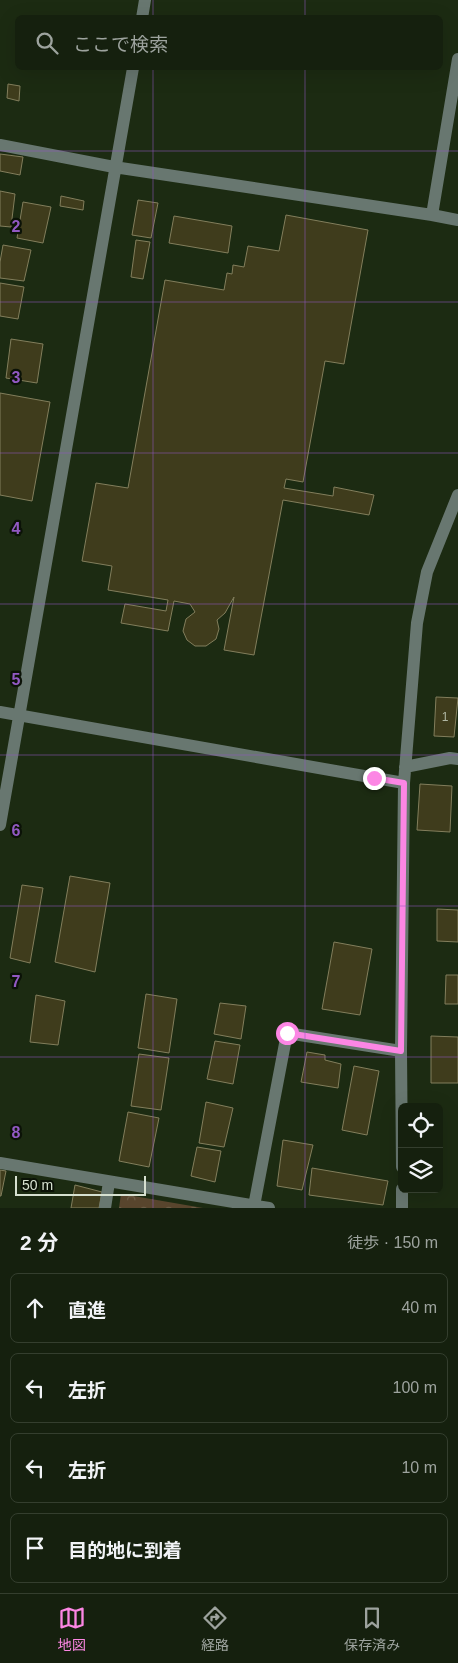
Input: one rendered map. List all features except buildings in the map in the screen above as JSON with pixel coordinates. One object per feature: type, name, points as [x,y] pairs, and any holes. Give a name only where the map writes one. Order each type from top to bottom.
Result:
[{"type":"street","points":[[142,15],[145,0]]},
{"type":"street","points":[[432,215],[458,59]]},
{"type":"street","points":[[0,825],[132,70]]},
{"type":"street","points":[[0,145],[114,167],[458,220]]},
{"type":"street","points":[[402,1148],[404,783],[417,623],[426,572],[458,495]]},
{"type":"street","points":[[0,712],[404,783]]},
{"type":"street","points":[[405,767],[458,758]]},
{"type":"street","points":[[254,1206],[287,1033],[401,1051]]},
{"type":"street","points":[[0,1163],[268,1208]]},
{"type":"street","points":[[105,1208],[109,1182]]},
{"type":"street","points":[[402,1193],[402,1208]]},
{"type":"green space","points":[[122,1194],[203,1208],[119,1208]]},
{"type":"route","points":[[287,1033],[401,1051],[404,783],[374,778]]}]
